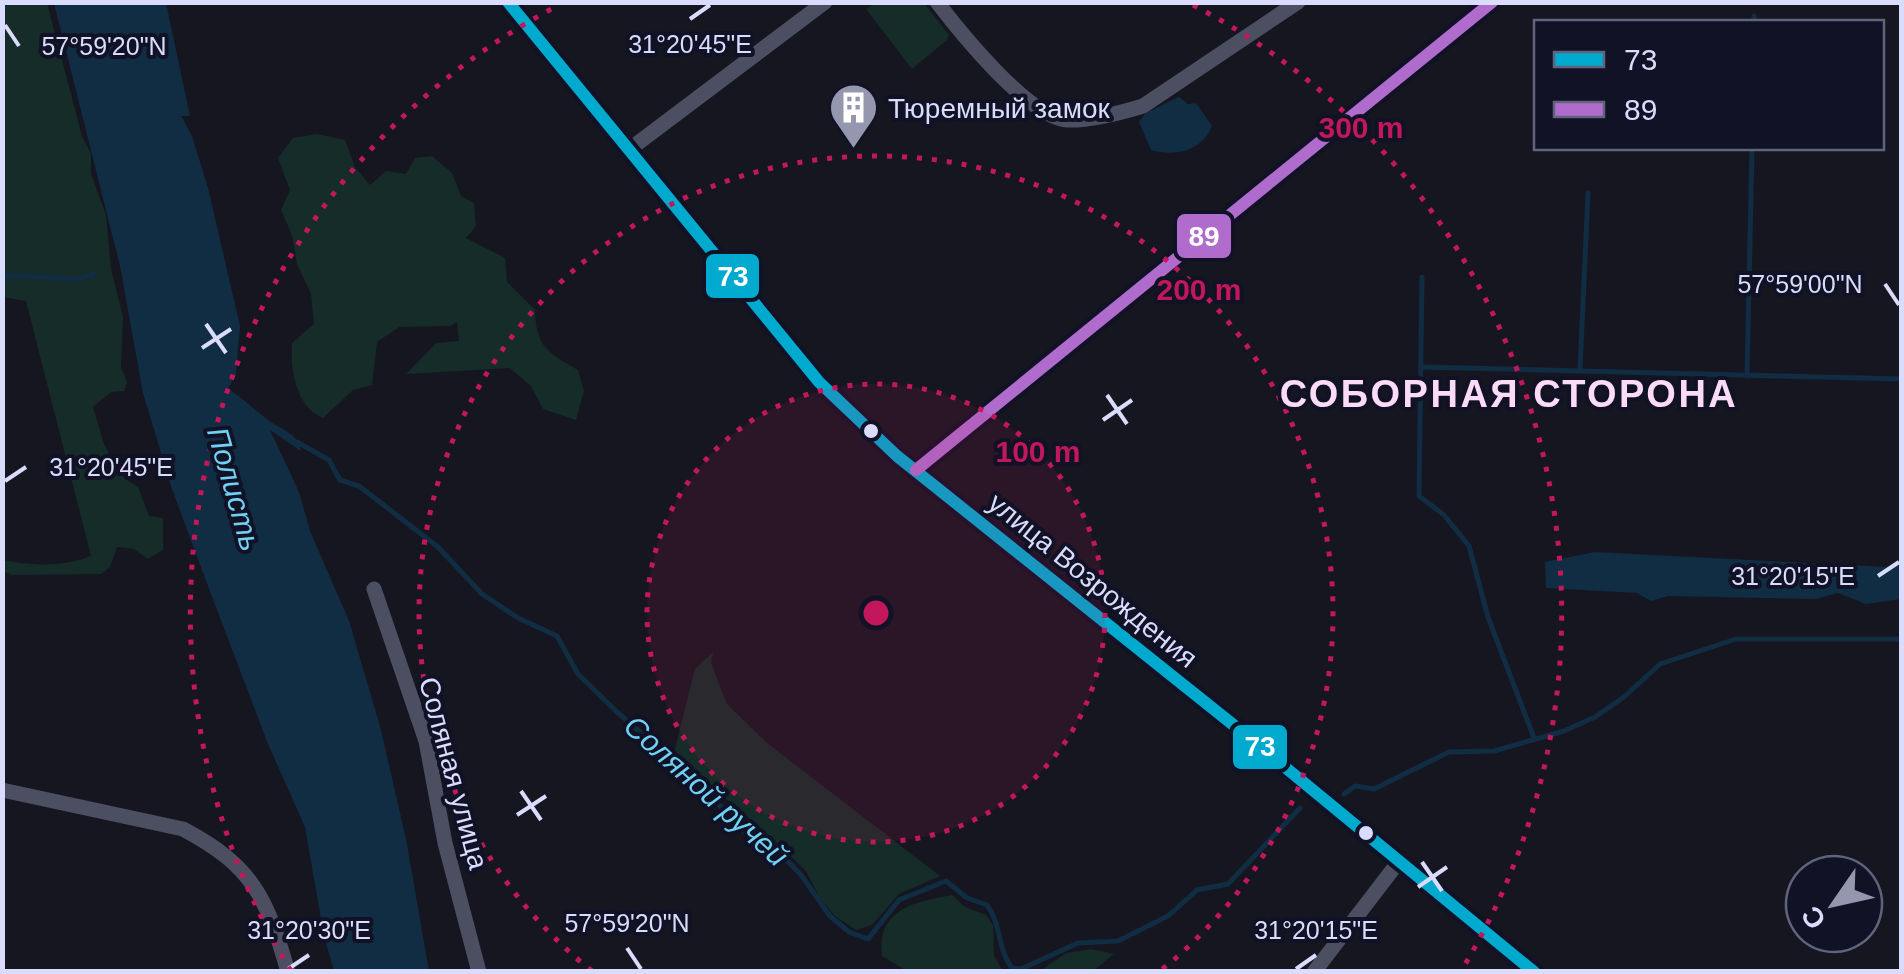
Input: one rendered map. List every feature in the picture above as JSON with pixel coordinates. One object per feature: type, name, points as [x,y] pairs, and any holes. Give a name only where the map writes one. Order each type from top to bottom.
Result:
[{"type":"street","name":"улица Возрождения","points":[[508,2],[819,382],[854,417],[1534,972]]},
{"type":"street","points":[[630,149],[825,2]]},
{"type":"street","points":[[937,2],[963,36],[1015,88],[1045,111],[1066,120],[1143,106],[1298,2]]},
{"type":"street","points":[[916,470],[1492,2]]},
{"type":"street","name":"Соляная улица","points":[[374,589],[426,740],[445,843],[479,972]]},
{"type":"street","points":[[2,790],[182,829],[204,840],[241,867],[256,886],[288,972]]},
{"type":"street","points":[[1314,972],[1400,860]]},
{"type":"green space","points":[[2,3],[47,3],[82,136],[91,154],[91,174],[106,215],[111,269],[123,317],[121,367],[127,382],[124,391],[111,392],[93,407],[114,464],[125,479],[138,487],[149,516],[163,518],[163,550],[148,559],[134,549],[117,547],[110,567],[101,574],[12,575],[3,571],[3,560],[47,564],[91,556],[26,301],[3,297]]},
{"type":"green space","points":[[875,3],[924,3],[949,35],[947,40],[912,69],[866,9]]},
{"type":"green space","points":[[317,134],[345,140],[355,167],[370,185],[386,171],[406,174],[415,158],[432,156],[452,173],[461,196],[474,203],[476,226],[466,238],[505,258],[507,282],[535,310],[545,347],[578,370],[584,391],[576,420],[543,409],[531,386],[510,368],[406,374],[436,343],[459,341],[457,322],[450,326],[399,327],[377,342],[372,385],[353,390],[323,418],[306,405],[294,376],[292,343],[314,324],[311,294],[297,264],[292,235],[281,210],[290,190],[278,158],[293,138]]},
{"type":"green space","points":[[713,652],[711,663],[727,704],[767,743],[940,876],[899,894],[872,925],[856,930],[835,916],[806,871],[674,753],[695,669]]},
{"type":"green space","points":[[952,895],[965,907],[986,915],[993,925],[994,956],[1003,971],[907,971],[882,956],[885,927],[892,917],[912,905]]},
{"type":"green space","points":[[1092,949],[1114,954],[1093,971],[1040,971],[1066,953]]},
{"type":"water","name":"Полисть","points":[[54,3],[166,3],[190,116],[181,116],[192,136],[208,188],[240,326],[236,374],[228,389],[292,435],[299,445],[301,451],[270,430],[299,492],[310,531],[349,621],[380,726],[406,839],[429,971],[334,971],[305,827],[268,744],[208,586],[172,489],[143,393],[120,266]]},
{"type":"water","points":[[1179,97],[1188,104],[1196,103],[1212,126],[1208,134],[1187,150],[1151,150],[1139,122],[1146,113]]},
{"type":"water","points":[[1595,552],[1887,567],[1901,564],[1901,599],[1866,604],[1838,593],[1816,599],[1668,596],[1651,601],[1637,593],[1546,588],[1545,562]]},
{"type":"waterway","points":[[1747,376],[1752,150]]},
{"type":"waterway","points":[[1580,370],[1588,193]]},
{"type":"waterway","points":[[2,275],[78,279],[93,274]]},
{"type":"waterway","points":[[1422,277],[1419,496],[1444,515],[1469,546],[1488,617],[1534,738]]},
{"type":"waterway","points":[[1421,367],[1902,379]]},
{"type":"waterway","name":"Соляной ручей","points":[[297,442],[329,460],[340,480],[359,486],[438,547],[482,594],[518,618],[557,636],[578,674],[617,712],[701,785],[746,834],[779,852],[830,916],[849,932],[868,939],[899,900],[946,881],[967,898],[987,905],[1012,968],[1021,969],[1078,943],[1118,941],[1168,916],[1197,890],[1228,884],[1300,808]]},
{"type":"waterway","name":"Соляной ручей","points":[[1344,794],[1355,786],[1374,789],[1449,752],[1494,751],[1564,731],[1595,717],[1624,697],[1660,664],[1736,639],[1902,639]]},
{"type":"transit line","name":"73","points":[[508,2],[819,382],[897,456],[1534,972]]},
{"type":"transit line","name":"89","points":[[916,470],[1492,2]]},
{"type":"place","name":"Тюремный замок","points":[[853,150]]},
{"type":"district","name":"СОБОРНАЯ СТОРОНА","points":[[1509,394]]}]
